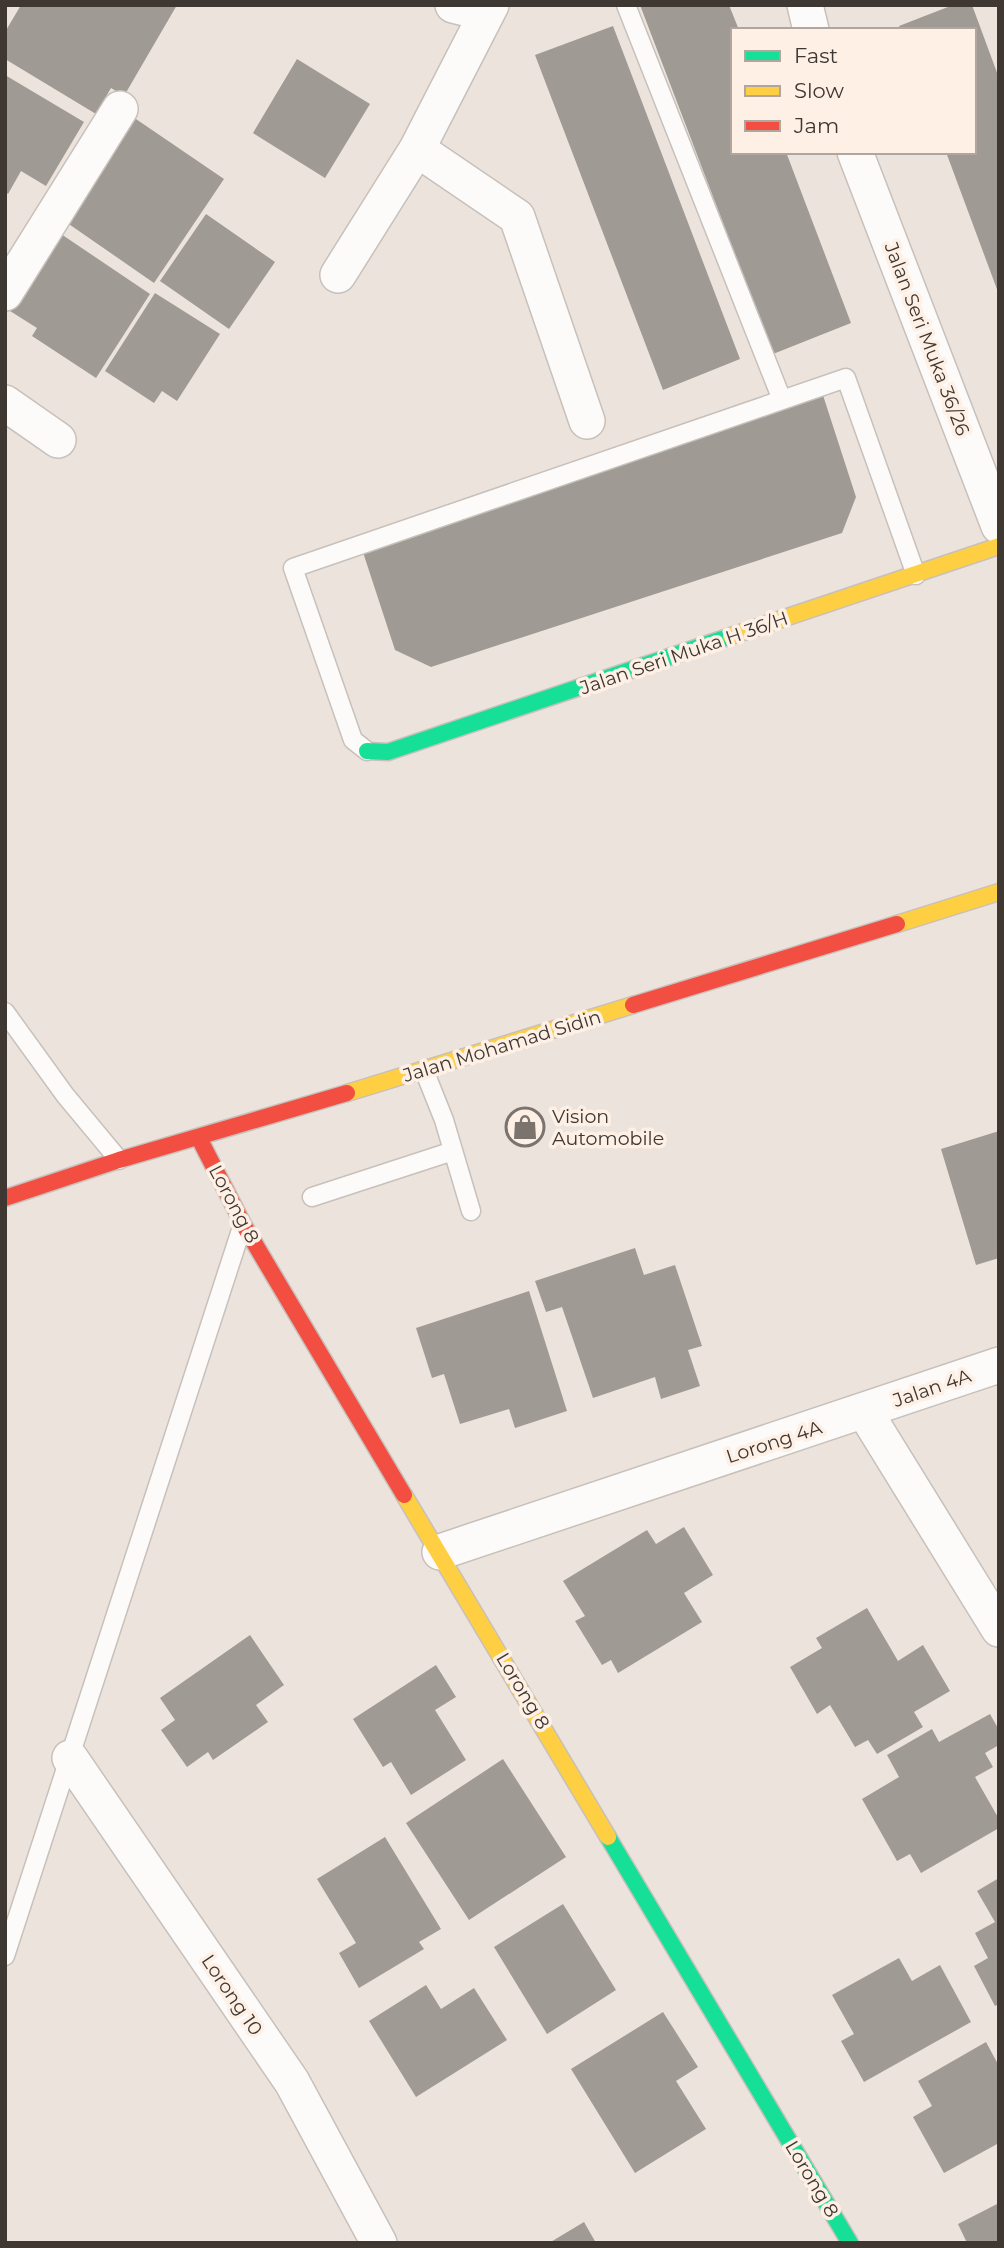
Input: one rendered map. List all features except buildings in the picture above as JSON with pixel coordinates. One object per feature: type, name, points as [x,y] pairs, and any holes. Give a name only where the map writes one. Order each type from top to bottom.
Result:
[{"type":"street","points":[[805,5],[811,28]]},
{"type":"street","points":[[338,275],[417,149],[476,8]]},
{"type":"street","points":[[5,293],[120,109]]},
{"type":"street","points":[[417,149],[517,217],[587,421]]},
{"type":"street","name":"Jalan Seri Muka 36/26","points":[[856,154],[999,526]]},
{"type":"street","points":[[5,403],[58,440]]},
{"type":"street","name":"Jalan Seri Muka H 36/H","points":[[367,751],[387,752],[999,545]]},
{"type":"street","name":"Jalan Mohamad Sidin","points":[[5,1198],[119,1160],[424,1070],[999,892]]},
{"type":"street","name":"Lorong 8","points":[[199,1138],[243,1224],[850,2243]]},
{"type":"street","name":"Jalan 4A","points":[[865,1412],[999,1365]]},
{"type":"street","points":[[865,1412],[999,1629]]},
{"type":"street","name":"Lorong 4A","points":[[440,1552],[865,1412]]},
{"type":"street","name":"Lorong 10","points":[[70,1758],[292,2082],[379,2243]]},
{"type":"lane","points":[[626,5],[782,400]]},
{"type":"lane","points":[[367,751],[353,740],[293,568],[846,378],[916,575]]},
{"type":"lane","points":[[5,1012],[65,1095],[119,1160]]},
{"type":"lane","points":[[424,1070],[471,1211]]},
{"type":"lane","points":[[312,1197],[453,1151]]},
{"type":"lane","points":[[5,1956],[243,1224]]},
{"type":"traffic: fast","points":[[367,751],[388,752],[731,636]]},
{"type":"traffic: fast","points":[[608,1837],[850,2243]]},
{"type":"traffic: slow","points":[[731,636],[999,546]]},
{"type":"traffic: slow","points":[[897,924],[999,892]]},
{"type":"traffic: slow","points":[[347,1093],[633,1005]]},
{"type":"traffic: slow","points":[[404,1495],[608,1837]]},
{"type":"traffic: jam","points":[[633,1005],[897,924]]},
{"type":"traffic: jam","points":[[5,1198],[119,1160],[347,1093]]},
{"type":"traffic: jam","points":[[199,1138],[243,1224],[404,1495]]},
{"type":"place","name":"Vision Automobile","points":[[525,1127]]}]
